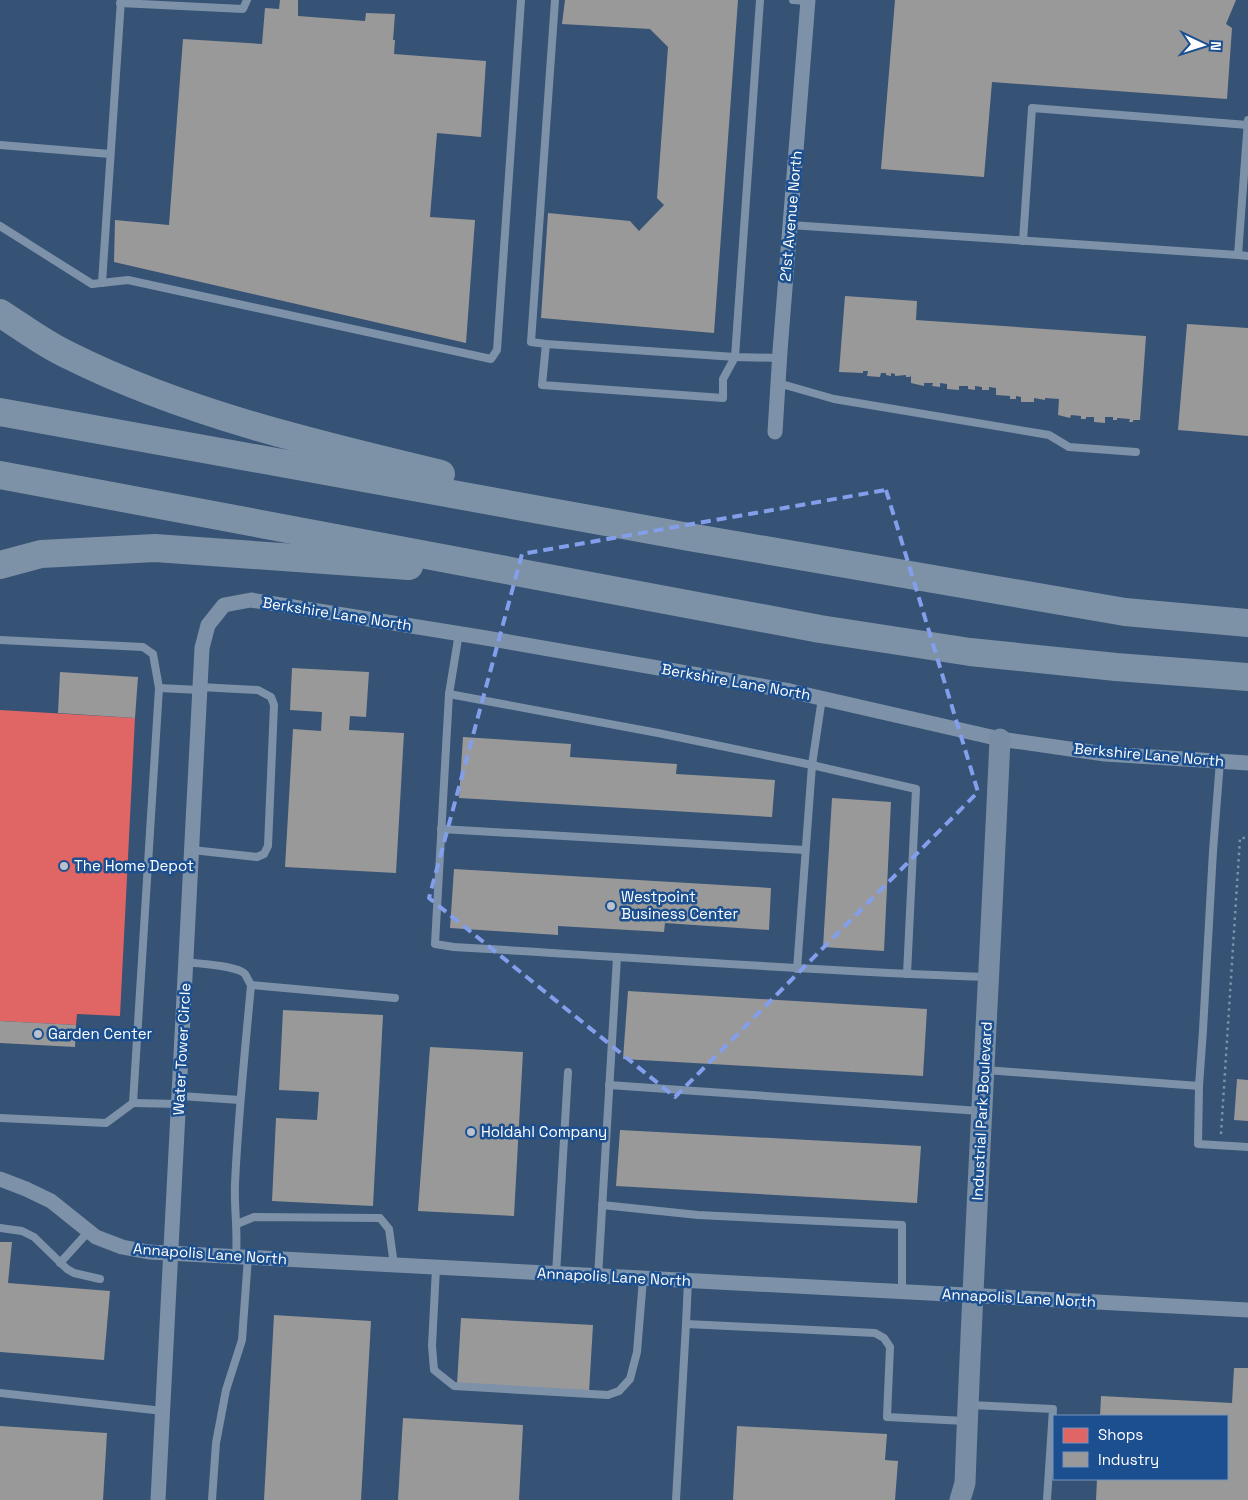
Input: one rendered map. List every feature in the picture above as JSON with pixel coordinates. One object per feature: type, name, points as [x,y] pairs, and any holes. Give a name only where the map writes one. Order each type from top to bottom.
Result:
[{"type":"highway","points":[[0,313],[66,355],[161,396],[320,445],[496,487],[538,509]]},
{"type":"highway","points":[[0,412],[1125,612],[1248,623]]},
{"type":"highway","points":[[0,474],[820,629],[970,652],[1116,667],[1248,677]]},
{"type":"highway","points":[[0,565],[41,554],[155,548],[430,567],[562,581]]},
{"type":"street","name":"21st Avenue North","points":[[775,432],[779,358],[808,0]]},
{"type":"street","name":"Berkshire Lane North","points":[[224,604],[251,600],[459,633],[790,691],[1000,739],[1105,754],[1248,763]]},
{"type":"street","name":"Water Tower Circle","points":[[158,1500],[202,648],[208,626],[224,604]]},
{"type":"street","name":"Industrial Park Boulevard","points":[[965,1495],[972,1296],[985,1070],[1000,739]]},
{"type":"street","name":"Annapolis Lane North","points":[[0,1179],[26,1188],[51,1201],[96,1237],[122,1247],[149,1252],[1248,1310]]},
{"type":"lane","points":[[102,283],[120,2],[244,9],[246,0]]},
{"type":"lane","points":[[0,226],[92,284],[128,280],[490,359],[497,350],[521,0]]},
{"type":"lane","points":[[555,0],[531,342],[735,357],[779,358]]},
{"type":"lane","points":[[546,344],[542,385],[722,398],[723,379],[735,357],[760,0]]},
{"type":"lane","points":[[793,0],[808,0]]},
{"type":"lane","points":[[1023,241],[1032,108],[1248,125]]},
{"type":"lane","points":[[1238,255],[1248,120]]},
{"type":"lane","points":[[0,145],[110,154]]},
{"type":"lane","points":[[790,225],[1248,256]]},
{"type":"lane","points":[[778,383],[834,399],[1049,435],[1069,447],[1136,452]]},
{"type":"lane","points":[[459,633],[449,694],[435,944],[454,948],[797,969],[989,978]]},
{"type":"lane","points":[[0,640],[143,647],[153,654],[159,688],[133,1103]]},
{"type":"lane","points":[[159,688],[258,690],[272,697],[274,705],[268,846],[264,854],[258,857],[192,850]]},
{"type":"lane","points":[[449,694],[658,732],[916,788],[907,974]]},
{"type":"lane","points":[[797,969],[812,765],[822,698]]},
{"type":"lane","points":[[1220,761],[1199,1086],[1198,1144],[1248,1147]]},
{"type":"lane","points":[[441,829],[806,850]]},
{"type":"lane","points":[[598,1277],[617,957]]},
{"type":"lane","points":[[186,962],[240,971],[244,974],[250,985],[235,1185],[237,1224],[242,1257],[242,1340],[226,1390],[218,1434],[212,1500]]},
{"type":"lane","points":[[250,985],[394,998]]},
{"type":"lane","points":[[985,1070],[1199,1086]]},
{"type":"lane","points":[[556,1274],[568,1072]]},
{"type":"lane","points":[[609,1085],[982,1111]]},
{"type":"lane","points":[[0,1118],[106,1123],[133,1103],[179,1100],[240,1100]]},
{"type":"lane","points":[[602,1206],[698,1215],[902,1225],[902,1292]]},
{"type":"lane","points":[[237,1224],[254,1217],[380,1218],[389,1229],[394,1266]]},
{"type":"lane","points":[[0,1228],[22,1231],[34,1237],[60,1263],[74,1273],[100,1278]]},
{"type":"lane","points":[[60,1263],[89,1232]]},
{"type":"lane","points":[[436,1268],[432,1346],[434,1370],[444,1379],[454,1386],[608,1395],[619,1391],[630,1379],[637,1352],[643,1279]]},
{"type":"lane","points":[[676,1500],[688,1281]]},
{"type":"lane","points":[[686,1324],[875,1334],[884,1338],[890,1346],[887,1417],[1053,1409],[1047,1500]]},
{"type":"lane","points":[[0,1392],[163,1411]]},
{"type":"path","points":[[1220,1145],[1240,838],[1248,838]]},
{"type":"highlighted area","points":[[886,490],[978,792],[675,1097],[429,898],[522,554]]},
{"type":"building: Shops","name":"The Home Depot","points":[[0,710],[135,718],[120,1016],[77,1014],[76,1025],[0,1021]]},
{"type":"building: Industry","points":[[280,0],[298,0],[298,16],[365,21],[366,13],[395,14],[394,54],[486,61],[481,137],[437,133],[430,217],[475,220],[466,343],[114,262],[115,220],[169,225],[183,39],[262,44],[265,8],[279,9]]},
{"type":"building: Industry","points":[[565,0],[738,0],[714,333],[541,318],[548,213],[630,221],[639,231],[664,205],[657,198],[668,47],[650,29],[562,24]]},
{"type":"building: Industry","points":[[895,0],[1236,0],[1226,24],[1232,28],[1227,99],[992,82],[984,177],[881,169]]},
{"type":"building: Industry","points":[[845,296],[917,301],[916,320],[1146,336],[1140,420],[1129,422],[1130,419],[1117,418],[1117,420],[1113,420],[1113,417],[1105,417],[1105,423],[1094,422],[1094,417],[1081,419],[1081,416],[1071,415],[1070,418],[1058,415],[1059,399],[1045,398],[1045,400],[1034,398],[1034,402],[1021,402],[1021,397],[1016,396],[1016,399],[1010,399],[1010,396],[996,395],[996,388],[989,387],[989,390],[982,390],[982,387],[975,386],[975,390],[968,389],[968,386],[959,386],[959,390],[947,389],[947,384],[940,383],[940,387],[932,386],[933,383],[924,383],[924,386],[911,383],[911,375],[910,377],[906,377],[906,375],[895,376],[895,374],[891,373],[891,376],[881,373],[880,377],[867,376],[868,371],[863,371],[863,373],[839,372]]},
{"type":"building: Industry","points":[[1187,324],[1248,328],[1248,436],[1178,430]]},
{"type":"building: Industry","points":[[292,668],[369,672],[366,717],[350,716],[349,730],[404,733],[396,873],[285,867],[293,729],[321,731],[322,712],[290,710]]},
{"type":"building: Industry","points":[[60,672],[138,677],[135,718],[58,713]]},
{"type":"building: Industry","points":[[463,737],[571,744],[570,757],[677,764],[676,774],[775,780],[772,817],[459,798]]},
{"type":"building: Industry","points":[[832,798],[891,802],[884,951],[823,947]]},
{"type":"building: Industry","name":"Westpoint Business Center","points":[[454,869],[771,888],[769,930],[665,923],[664,932],[558,926],[558,935],[450,928]]},
{"type":"building: Industry","points":[[628,991],[927,1009],[923,1076],[623,1059]]},
{"type":"building: Industry","points":[[283,1010],[383,1015],[373,1206],[272,1201],[276,1118],[317,1120],[319,1092],[279,1090]]},
{"type":"building: Industry","name":"Garden Center","points":[[0,1021],[76,1025],[75,1047],[0,1043]]},
{"type":"building: Industry","name":"Holdahl Company","points":[[430,1047],[523,1052],[514,1216],[418,1211]]},
{"type":"building: Industry","points":[[1237,1079],[1248,1080],[1248,1121],[1234,1120]]},
{"type":"building: Industry","points":[[620,1130],[921,1146],[917,1203],[616,1186]]},
{"type":"building: Industry","points":[[0,1242],[12,1242],[8,1283],[110,1291],[104,1360],[0,1352]]},
{"type":"building: Industry","points":[[274,1315],[371,1321],[361,1500],[264,1500]]},
{"type":"building: Industry","points":[[461,1318],[593,1325],[589,1392],[457,1384]]},
{"type":"building: Industry","points":[[1234,1368],[1248,1368],[1248,1500],[1096,1500],[1097,1480],[1228,1480],[1228,1415],[1100,1415],[1101,1396],[1232,1403]]},
{"type":"building: Industry","points":[[403,1418],[523,1425],[519,1500],[398,1500]]},
{"type":"building: Industry","points":[[0,1426],[107,1433],[103,1500],[0,1500]]},
{"type":"building: Industry","points":[[737,1426],[887,1434],[885,1460],[898,1461],[895,1500],[733,1500]]},
{"type":"place","name":"The Home Depot","points":[[64,866]]},
{"type":"place","name":"Westpoint Business Center","points":[[611,906]]},
{"type":"place","name":"Garden Center","points":[[38,1034]]},
{"type":"place","name":"Holdahl Company","points":[[471,1132]]}]
